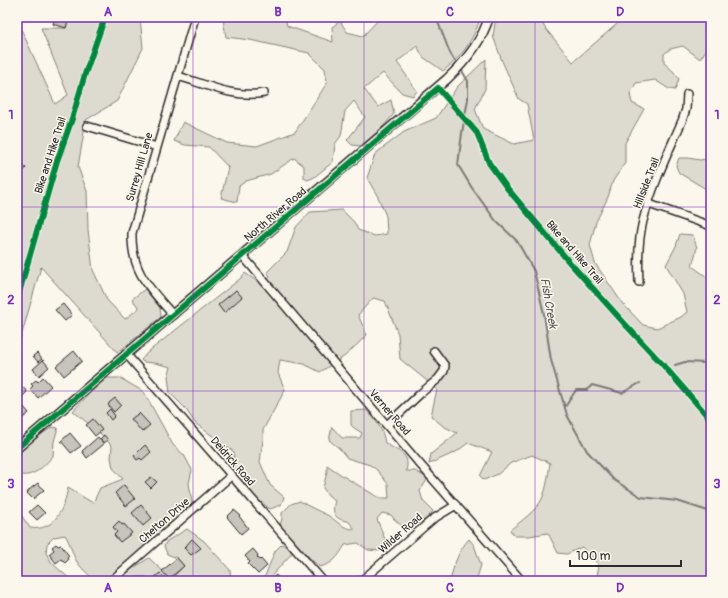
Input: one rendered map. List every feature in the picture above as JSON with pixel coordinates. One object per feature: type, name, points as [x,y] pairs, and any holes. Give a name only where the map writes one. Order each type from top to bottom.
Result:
[{"type":"street","name":"Surrey Hill Lane","points":[[173,315],[141,275],[136,264],[132,246],[134,225],[195,17]]},
{"type":"street","name":"North River Road","points":[[17,448],[448,79],[472,52],[489,17]]},
{"type":"street","points":[[178,76],[230,92],[246,95],[264,93]]},
{"type":"street","name":"Hillside Trail","points":[[639,282],[638,265],[643,222],[653,190],[682,121],[686,109],[687,94]]},
{"type":"street","points":[[87,126],[157,147]]},
{"type":"street","points":[[648,204],[711,226]]},
{"type":"street","name":"Verner Road","points":[[242,255],[522,581]]},
{"type":"street","points":[[387,425],[438,379],[444,371],[445,366],[434,351]]},
{"type":"street","name":"Deidrick Road","points":[[127,355],[323,581]]},
{"type":"street","name":"Chelton Drive","points":[[111,581],[232,475]]},
{"type":"street","name":"Wilder Road","points":[[361,581],[433,519],[456,505]]},
{"type":"shaded area","points":[[69,17],[140,17],[143,48],[117,101],[86,120],[78,167],[87,191],[88,230],[93,270],[107,300],[125,319],[139,308],[132,299],[145,289],[160,308],[161,317],[117,352],[41,267],[17,351],[17,20],[55,104],[68,95],[41,28],[66,28]]},
{"type":"shaded area","points":[[224,17],[263,17],[271,19],[272,17],[285,17],[287,26],[333,42],[332,27],[340,21],[347,32],[363,36],[381,17],[481,17],[471,40],[462,53],[443,71],[423,57],[417,46],[397,62],[417,91],[413,96],[402,93],[383,73],[364,89],[378,107],[391,100],[394,114],[378,132],[365,143],[360,146],[352,145],[347,140],[365,117],[354,101],[345,111],[341,136],[335,144],[333,162],[313,178],[307,180],[304,178],[304,166],[294,158],[271,174],[246,181],[239,186],[237,202],[221,198],[228,167],[209,147],[185,145],[174,141],[183,122],[227,143],[257,146],[295,132],[327,83],[325,69],[309,53],[250,40],[226,37]]},
{"type":"shaded area","points":[[496,17],[539,17],[545,28],[573,62],[625,17],[711,17],[711,47],[708,47],[700,59],[683,46],[670,49],[664,54],[664,63],[679,79],[675,90],[669,89],[655,80],[636,83],[630,94],[632,103],[644,109],[625,143],[625,163],[613,181],[608,197],[596,222],[590,245],[595,263],[622,303],[643,325],[657,328],[681,317],[687,312],[683,294],[666,265],[676,246],[680,234],[693,235],[697,248],[692,266],[711,280],[711,581],[598,581],[597,576],[599,565],[582,547],[567,554],[558,553],[548,533],[529,536],[515,536],[510,530],[528,516],[540,503],[546,486],[550,463],[532,455],[511,463],[498,474],[484,480],[480,476],[492,452],[468,443],[456,452],[429,464],[431,454],[457,433],[443,426],[431,416],[437,389],[400,359],[398,334],[385,301],[373,298],[358,315],[367,335],[345,356],[320,372],[304,364],[280,360],[278,373],[285,390],[263,430],[260,462],[270,485],[284,497],[281,505],[270,509],[256,498],[233,466],[234,452],[195,423],[185,408],[170,393],[168,377],[171,367],[143,362],[141,360],[148,352],[241,278],[245,273],[264,286],[270,276],[267,272],[287,252],[296,227],[310,212],[342,210],[354,222],[358,230],[375,236],[387,234],[386,216],[378,197],[367,178],[375,154],[404,132],[436,118],[457,87],[486,59],[485,89],[475,109],[483,129],[514,144],[534,140],[527,104],[519,99],[502,61],[493,36]]},
{"type":"shaded area","points":[[679,158],[700,160],[711,158],[711,188],[706,189],[679,173],[676,166]]},
{"type":"shaded area","points":[[107,378],[120,378],[144,392],[173,445],[184,455],[192,470],[189,483],[193,509],[111,581],[95,581],[86,572],[77,562],[65,535],[54,537],[47,544],[46,553],[52,563],[72,581],[17,581],[17,512],[19,512],[30,528],[46,526],[57,517],[64,503],[68,488],[93,503],[100,488],[123,479],[113,468],[111,458],[112,446],[101,434],[73,411]]},
{"type":"shaded area","points":[[366,410],[373,417],[383,433],[385,443],[399,451],[407,460],[406,471],[415,471],[426,477],[427,480],[420,491],[423,501],[433,511],[423,521],[402,526],[391,515],[382,513],[377,519],[386,542],[381,551],[368,550],[358,543],[345,545],[335,559],[329,564],[320,567],[285,532],[279,528],[282,513],[291,504],[300,501],[329,516],[338,523],[351,529],[355,529],[348,521],[340,519],[335,515],[335,501],[323,488],[327,465],[376,496],[381,498],[389,498],[388,484],[377,470],[370,465],[347,458],[340,449],[329,440],[332,427],[342,438],[360,438],[362,433],[351,425],[351,411]]},
{"type":"shaded area","points":[[52,427],[58,428],[54,441],[53,456],[41,468],[33,473],[28,475],[17,474],[17,456],[28,444]]},
{"type":"shaded area","points":[[187,529],[204,541],[230,570],[231,581],[151,581],[146,577],[136,577],[132,581],[118,581],[132,569],[149,558],[171,579],[184,566],[177,558],[167,554],[164,546],[167,541]]},
{"type":"shaded area","points":[[469,539],[474,545],[481,565],[476,581],[450,581],[457,558]]},
{"type":"shaded area","points":[[282,544],[288,547],[292,553],[267,581],[259,581],[265,576],[275,551]]},
{"type":"building","points":[[55,17],[69,17],[66,28],[53,24]]},
{"type":"building","points":[[19,162],[26,168],[17,179],[17,164]]},
{"type":"building","points":[[236,290],[242,297],[224,313],[218,305]]},
{"type":"building","points":[[63,304],[72,315],[65,321],[55,310]]},
{"type":"building","points":[[74,351],[82,361],[64,376],[56,366]]},
{"type":"building","points":[[37,353],[42,359],[38,362],[33,356]]},
{"type":"building","points":[[43,360],[49,367],[39,376],[33,369]]},
{"type":"building","points":[[43,377],[51,386],[38,398],[30,389],[33,386],[31,384],[36,380],[38,382]]},
{"type":"building","points":[[22,386],[27,392],[21,398],[17,394],[17,390]]},
{"type":"building","points":[[115,398],[121,405],[114,412],[108,405]]},
{"type":"building","points":[[17,399],[29,413],[23,418],[17,411]]},
{"type":"building","points":[[110,409],[115,416],[111,420],[106,413]]},
{"type":"building","points":[[139,413],[150,425],[142,432],[131,419]]},
{"type":"building","points":[[93,419],[102,430],[95,436],[86,425]]},
{"type":"building","points":[[70,433],[81,446],[71,453],[61,441]]},
{"type":"building","points":[[104,435],[108,440],[104,443],[100,439]]},
{"type":"building","points":[[98,437],[104,444],[87,458],[82,451]]},
{"type":"building","points":[[145,445],[151,452],[142,460],[140,458],[137,460],[134,456]]},
{"type":"building","points":[[151,477],[157,482],[151,488],[145,482]]},
{"type":"building","points":[[38,483],[44,490],[33,499],[27,493]]},
{"type":"building","points":[[124,485],[135,499],[126,506],[115,493]]},
{"type":"building","points":[[37,505],[45,513],[37,520],[29,512]]},
{"type":"building","points":[[141,505],[152,518],[143,526],[132,513]]},
{"type":"building","points":[[234,510],[240,515],[239,516],[248,528],[241,534],[227,517]]},
{"type":"building","points":[[119,521],[132,533],[120,542],[114,535],[117,532],[113,527]]},
{"type":"building","points":[[192,539],[201,548],[191,555],[184,548]]},
{"type":"building","points":[[56,544],[58,546],[61,545],[69,556],[65,563],[61,559],[56,563],[49,554],[54,550],[52,547]]},
{"type":"building","points":[[253,549],[258,555],[257,557],[267,566],[258,574],[248,564],[250,562],[245,556]]},
{"type":"building","points":[[177,558],[184,566],[169,579],[162,571]]},
{"type":"building","points":[[160,573],[168,581],[157,581],[154,578]]},
{"type":"building","points":[[276,575],[281,581],[269,581]]},
{"type":"waterway","name":"Fish Creek","points":[[436,17],[450,53],[457,64]]},
{"type":"waterway","name":"Fish Creek","points":[[461,69],[468,81],[468,99],[458,165],[472,188],[496,221],[517,241],[534,271],[544,314],[551,360],[567,415],[587,451],[614,480],[641,497],[677,501],[711,512]]},
{"type":"waterway","points":[[675,365],[685,362],[706,363],[711,357]]},
{"type":"waterway","points":[[565,407],[576,390],[587,390],[592,385],[622,393],[640,383]]},
{"type":"cycle path","name":"Bike and Hike Trail","points":[[17,300],[57,161],[105,17]]},
{"type":"cycle path","name":"Bike and Hike Trail","points":[[17,448],[438,88],[477,133],[489,163],[507,188],[570,263],[711,420]]}]
